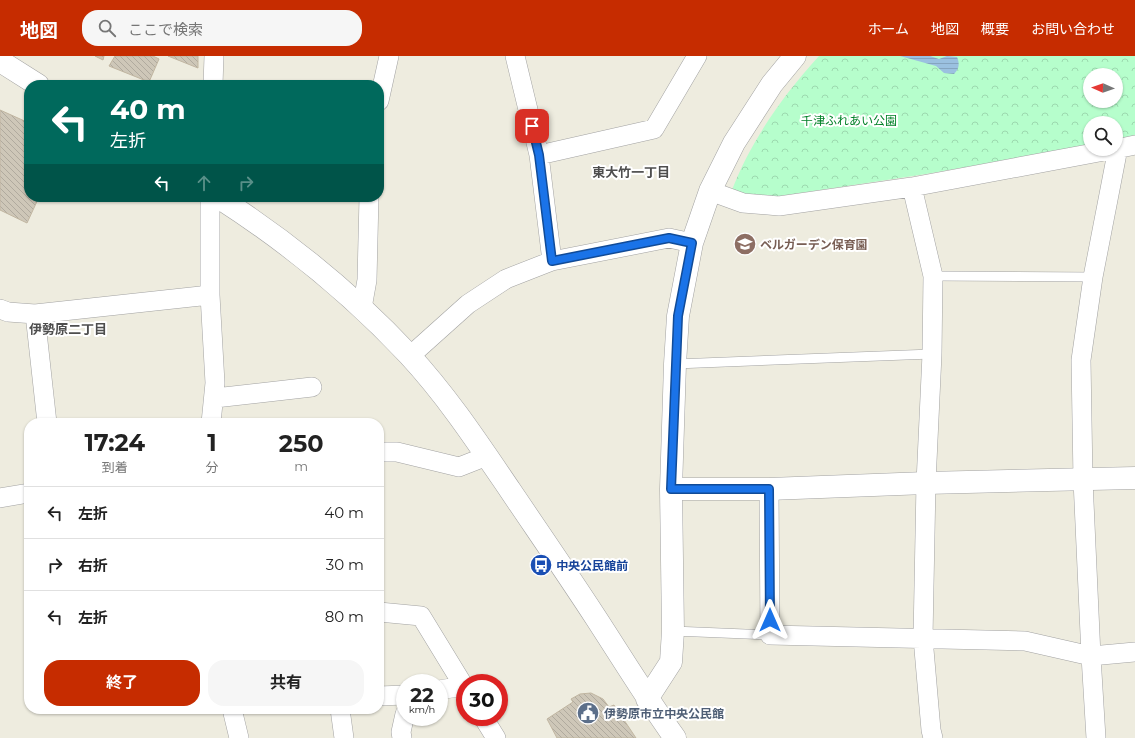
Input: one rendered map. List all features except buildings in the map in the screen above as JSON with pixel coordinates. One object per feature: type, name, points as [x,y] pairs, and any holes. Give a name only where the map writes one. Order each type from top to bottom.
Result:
[{"type":"street","points":[[213,80],[214,56]]},
{"type":"street","points":[[384,80],[389,56]]},
{"type":"street","points":[[515,56],[539,155],[552,261]]},
{"type":"street","points":[[539,155],[654,129],[697,56]]},
{"type":"street","points":[[647,699],[671,662],[674,631],[671,489],[675,364],[678,316],[692,243],[710,191],[734,143],[772,84],[795,56]]},
{"type":"street","points":[[0,61],[30,80]]},
{"type":"street","points":[[710,191],[743,203],[779,206],[912,187],[1083,155]]},
{"type":"street","points":[[1096,738],[1090,656],[1083,480],[1081,360],[1093,277],[1119,156]]},
{"type":"street","points":[[912,187],[933,276],[932,354],[926,483],[924,638],[931,730],[933,738]]},
{"type":"street","points":[[210,202],[210,294],[215,383],[215,398],[212,418]]},
{"type":"street","points":[[226,202],[257,222],[301,255],[362,308],[410,356],[465,424],[595,617],[647,699],[675,738]]},
{"type":"street","points":[[362,308],[367,280],[369,202]]},
{"type":"street","points":[[410,356],[468,304],[506,279],[552,261],[669,238],[692,243]]},
{"type":"street","points":[[0,309],[8,312],[34,314],[210,294]]},
{"type":"street","points":[[34,314],[46,418]]},
{"type":"street","points":[[215,398],[312,387]]},
{"type":"street","points":[[384,452],[397,452],[459,467],[487,456]]},
{"type":"street","points":[[671,489],[769,489],[926,483],[1135,478]]},
{"type":"street","points":[[769,489],[770,635],[1025,641],[1090,656],[1135,652]]},
{"type":"street","points":[[0,498],[24,494]]},
{"type":"street","points":[[384,612],[422,616],[456,674]]},
{"type":"street","points":[[384,696],[396,695]]},
{"type":"street","points":[[233,714],[239,738]]},
{"type":"street","points":[[341,714],[344,738]]},
{"type":"street","points":[[402,726],[400,732],[402,738]]},
{"type":"street","points":[[489,726],[496,738]]},
{"type":"lane","points":[[933,276],[1093,277]]},
{"type":"lane","points":[[675,364],[932,354]]},
{"type":"lane","points":[[674,631],[770,635]]},
{"type":"green space","name":"千津ふれあい公園","points":[[819,56],[1135,56],[1135,139],[1123,141],[1123,116],[1083,116],[1083,147],[926,174],[768,198],[747,196],[732,190],[748,154],[769,119],[793,86]]},
{"type":"water","points":[[900,56],[930,56],[939,59],[947,56],[957,57],[958,66],[954,74],[944,73],[936,66]]},
{"type":"place","name":"ベルガーデン保育園","points":[[745,244]]},
{"type":"place","name":"中央公民館前","points":[[541,565]]},
{"type":"place","name":"伊勢原市立中央公民館","points":[[588,713]]},
{"type":"district","name":"東大竹一丁目","points":[[631,172]]},
{"type":"district","name":"伊勢原二丁目","points":[[68,329]]},
{"type":"route","points":[[532,126],[539,155],[552,261],[669,238],[692,243],[678,316],[671,489],[769,489],[770,620]]}]
